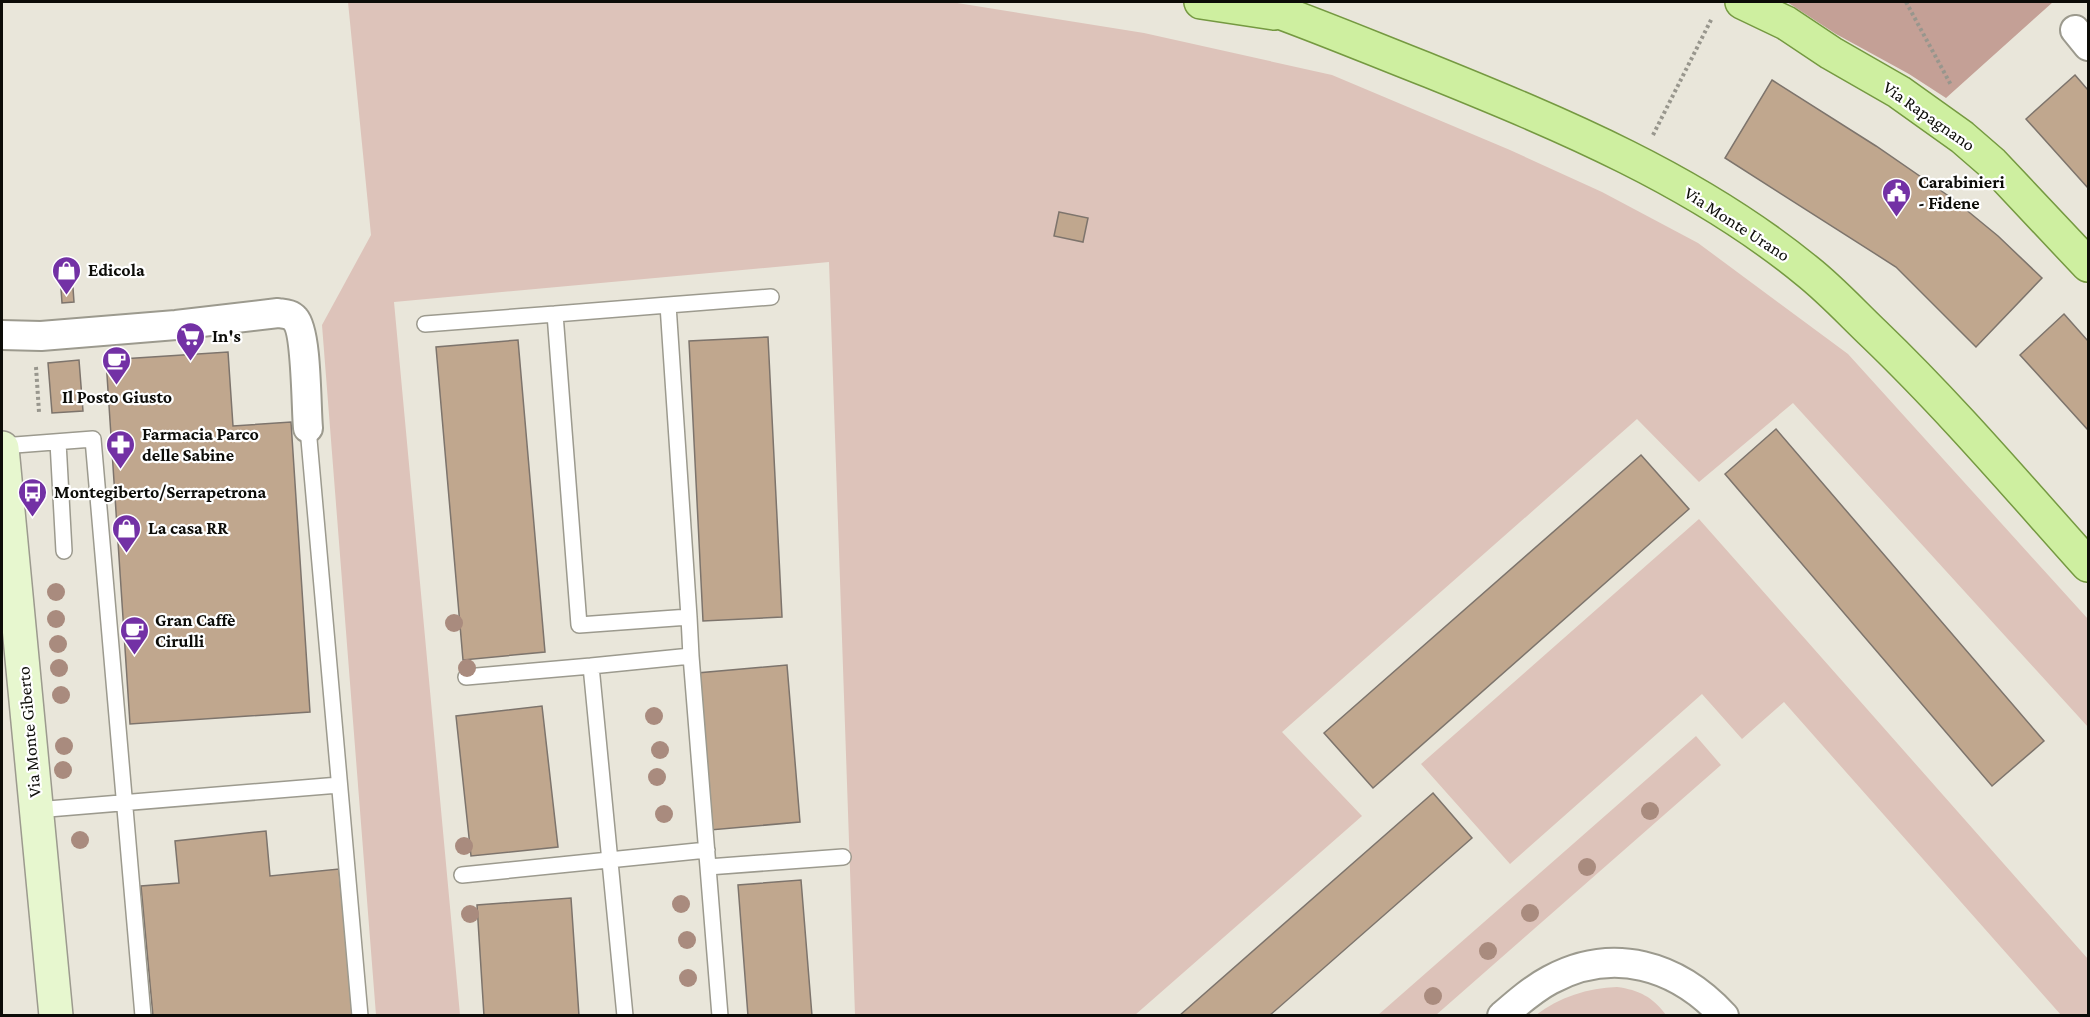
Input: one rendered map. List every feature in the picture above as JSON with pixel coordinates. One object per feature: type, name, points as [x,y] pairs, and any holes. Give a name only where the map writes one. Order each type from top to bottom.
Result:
[{"type":"main road","points":[[1201,2],[1294,17]]},
{"type":"main road","points":[[1252,2],[1294,17]]},
{"type":"main road","name":"Via Rapagnano","points":[[1729,7],[1774,12],[1831,53],[1899,92],[1962,137],[1992,163],[2088,265]]},
{"type":"main road","name":"Via Monte Urano","points":[[1294,17],[1493,97],[1638,163],[1759,235],[1832,293],[1934,393],[2088,564]]},
{"type":"street","points":[[2,335],[41,336],[287,314],[295,318],[302,336],[308,428]]},
{"type":"street","name":"Via Monte Giberto","points":[[2,447],[56,1016]]},
{"type":"street","points":[[1502,1016],[1536,988],[1555,977],[1581,967],[1617,962],[1651,967],[1671,976],[1699,994],[1724,1016]]},
{"type":"lane","points":[[425,324],[771,297]]},
{"type":"lane","points":[[668,304],[689,617],[720,1016]]},
{"type":"lane","points":[[555,314],[579,625],[689,617]]},
{"type":"lane","points":[[308,428],[360,1016]]},
{"type":"lane","points":[[2,447],[93,439],[143,1016]]},
{"type":"lane","points":[[58,442],[64,551]]},
{"type":"lane","points":[[466,677],[692,656]]},
{"type":"lane","points":[[591,666],[625,1016]]},
{"type":"lane","points":[[36,810],[339,785]]},
{"type":"lane","points":[[462,875],[707,850]]},
{"type":"lane","points":[[708,867],[843,857]]},
{"type":"path","points":[[1906,2],[1953,89]]},
{"type":"path","points":[[1638,163],[1729,7]]},
{"type":"path","points":[[35,357],[39,411]]},
{"type":"shaded area","points":[[348,2],[951,2],[1144,33],[1332,75],[1510,150],[1602,192],[1698,243],[1848,354],[2088,619],[2088,727],[1793,403],[1699,482],[1637,419],[1282,732],[1362,816],[1135,1015],[855,1015],[829,262],[394,302],[460,1015],[376,1015],[322,325],[371,235]]},
{"type":"shaded area","points":[[1787,2],[2053,2],[1946,98],[1909,74],[1836,34]]},
{"type":"shaded area","points":[[1699,519],[2088,959],[2088,1015],[2061,1015],[1784,702],[1742,739],[1702,694],[1510,864],[1421,764]]},
{"type":"shaded area","points":[[1696,736],[1721,765],[1436,1015],[1378,1015]]},
{"type":"shaded area","points":[[1617,987],[1645,995],[1666,1015],[1536,1015],[1554,1003],[1574,995],[1595,989]]},
{"type":"building","points":[[2075,75],[2088,90],[2088,188],[2026,119]]},
{"type":"building","name":"Carabinieri - Fidene","points":[[1772,80],[1876,146],[1953,199],[1998,236],[2042,278],[1976,347],[1896,267],[1725,158]]},
{"type":"building","points":[[1059,212],[1088,218],[1083,242],[1054,236]]},
{"type":"building","name":"Edicola","points":[[73,288],[74,302],[62,303],[61,289]]},
{"type":"building","points":[[2064,314],[2088,341],[2088,430],[2020,355]]},
{"type":"building","points":[[768,337],[782,617],[703,621],[689,341]]},
{"type":"building","points":[[518,340],[545,652],[463,660],[436,347]]},
{"type":"building","points":[[228,352],[233,426],[291,422],[310,712],[130,724],[106,360]]},
{"type":"building","points":[[79,360],[83,411],[52,413],[48,363]]},
{"type":"building","points":[[1776,429],[2044,741],[1992,786],[1725,474]]},
{"type":"building","points":[[1641,455],[1689,509],[1373,788],[1324,733]]},
{"type":"building","points":[[787,665],[800,822],[710,830],[697,673]]},
{"type":"building","points":[[542,706],[558,847],[471,856],[456,716]]},
{"type":"building","points":[[1433,793],[1472,838],[1269,1016],[1179,1016]]},
{"type":"building","points":[[266,831],[270,876],[339,869],[353,1016],[153,1016],[141,886],[179,883],[175,841]]},
{"type":"building","points":[[801,880],[812,1016],[748,1016],[738,885]]},
{"type":"building","points":[[571,898],[579,1016],[484,1016],[477,905]]},
{"type":"place","name":"Carabinieri - Fidene","points":[[1897,218]]},
{"type":"place","name":"Edicola","points":[[67,296]]},
{"type":"place","name":"In's","points":[[191,362]]},
{"type":"place","name":"Il Posto Giusto","points":[[117,386]]},
{"type":"place","name":"Farmacia Parco delle Sabine","points":[[121,470]]},
{"type":"place","name":"Montegiberto/Serrapetrona","points":[[33,518]]},
{"type":"place","name":"La casa RR","points":[[127,554]]},
{"type":"place","name":"Gran Caffè Cirulli","points":[[134,656]]}]
